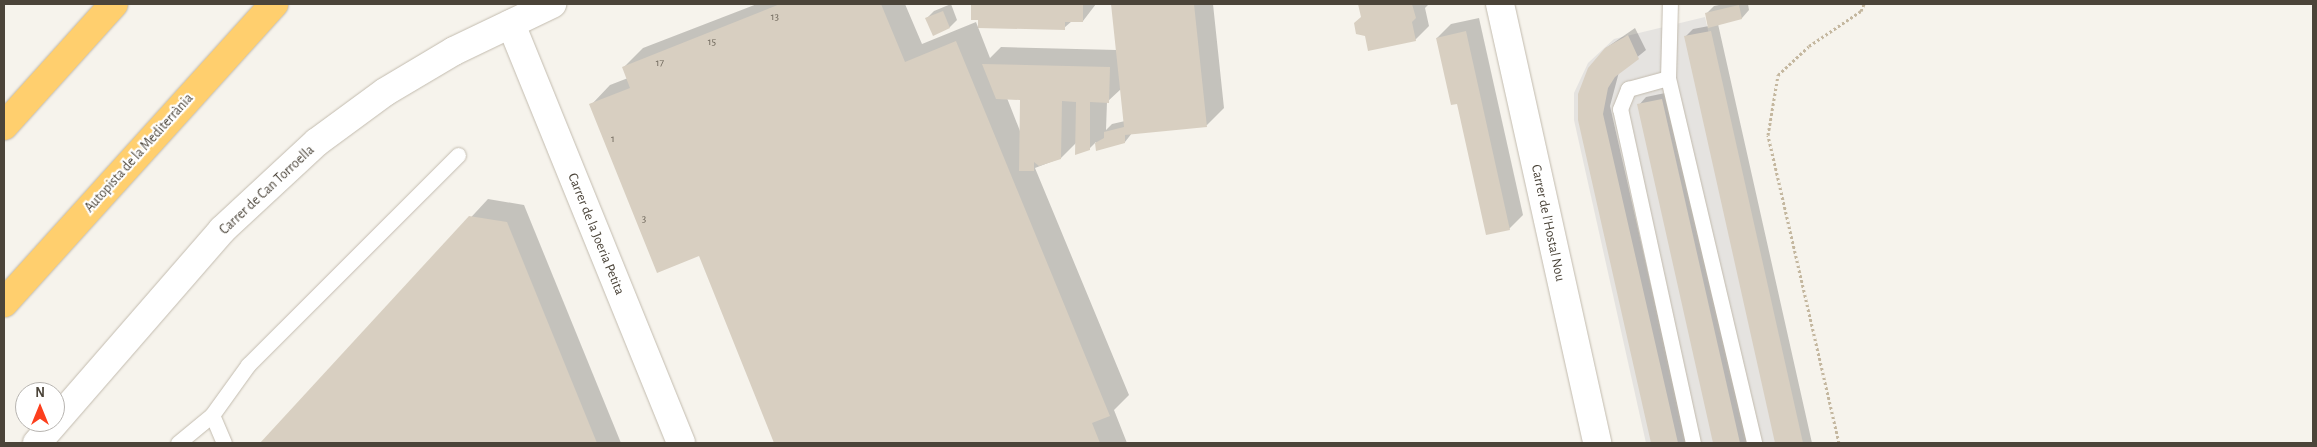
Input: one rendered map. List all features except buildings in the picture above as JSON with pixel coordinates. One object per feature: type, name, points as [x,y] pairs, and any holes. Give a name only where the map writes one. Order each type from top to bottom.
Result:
[{"type":"highway","points":[[4,126],[114,4]]},
{"type":"highway","name":"Autopista de la Mediterrània","points":[[4,303],[274,4]]},
{"type":"street","name":"Carrer de Can Torroella","points":[[36,443],[222,230],[317,142],[384,92],[454,51],[552,4]]},
{"type":"street","name":"Carrer de l'Hostal Nou","points":[[1500,4],[1596,443]]},
{"type":"street","name":"Carrer de la Joeria Petita","points":[[511,24],[681,443]]},
{"type":"lane","points":[[1670,4],[1668,78],[1754,443]]},
{"type":"lane","points":[[1668,78],[1628,89],[1620,109],[1693,443]]},
{"type":"lane","points":[[178,443],[212,415],[248,365],[458,155]]},
{"type":"lane","points":[[212,415],[224,443]]},
{"type":"path","points":[[1839,443],[1768,135],[1778,75],[1809,46],[1860,11],[1864,4]]},
{"type":"shaded area","points":[[1705,17],[1802,443],[1646,443],[1574,120],[1574,93],[1588,63],[1614,39]]}]
